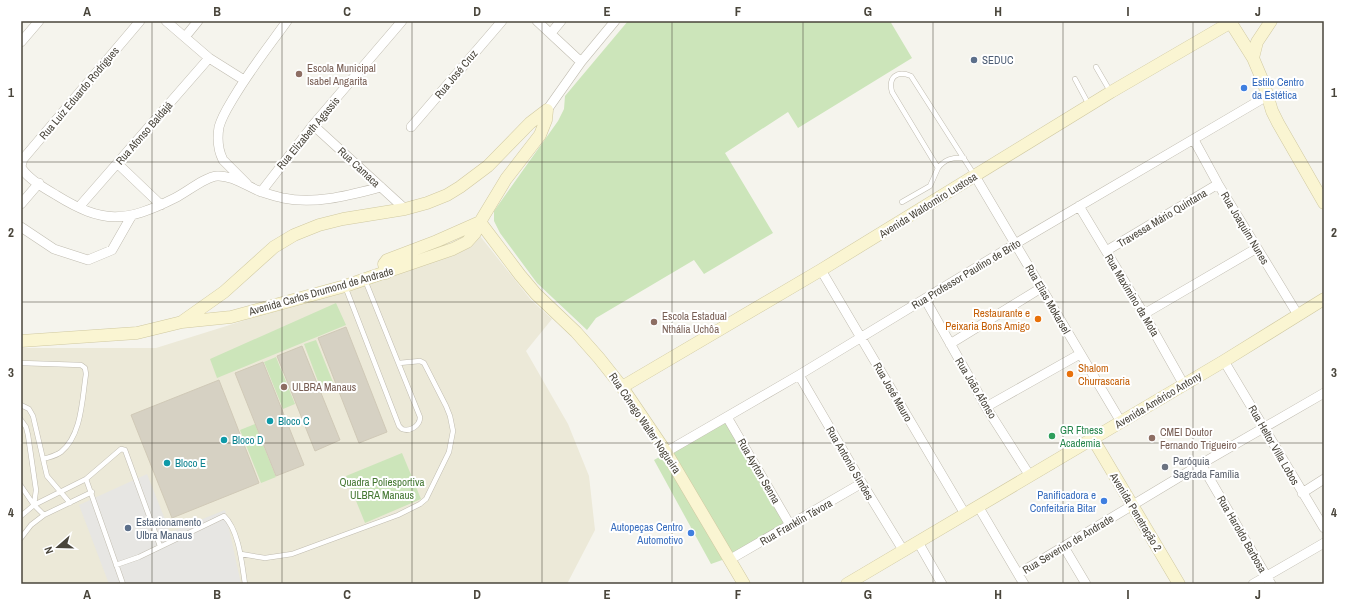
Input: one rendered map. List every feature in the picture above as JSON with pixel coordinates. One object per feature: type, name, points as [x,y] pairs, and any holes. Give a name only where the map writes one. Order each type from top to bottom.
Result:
[{"type":"street","points":[[21,42],[39,21]]},
{"type":"street","name":"Rua Luiz Eduardo Rodrigues","points":[[21,166],[23,159],[140,21]]},
{"type":"street","points":[[166,21],[209,58],[244,80]]},
{"type":"street","points":[[185,37],[198,21]]},
{"type":"street","points":[[249,186],[223,160],[218,144],[219,126],[223,115],[244,80],[287,21]]},
{"type":"street","name":"Rua Elizabeth Agassis","points":[[261,192],[313,125],[402,21]]},
{"type":"street","name":"Rua José Cruz","points":[[411,128],[502,21]]},
{"type":"street","points":[[537,21],[581,62]]},
{"type":"street","points":[[551,33],[561,21]]},
{"type":"street","name":"Avenida Carlos Drumond de Andrade","points":[[182,322],[224,292],[274,247],[294,235],[325,223],[405,209],[433,201],[460,187],[488,166],[530,123],[547,110],[581,62],[615,21]]},
{"type":"street","points":[[1253,58],[1257,42],[1271,21]]},
{"type":"street","points":[[1232,22],[1253,58],[1278,123],[1324,203]]},
{"type":"street","name":"Avenida Waldomiro Lustosa","points":[[622,387],[822,270],[1111,92],[1232,22]]},
{"type":"street","name":"Rua Afonso Baldajá","points":[[78,207],[118,164],[209,58]]},
{"type":"street","name":"Rua Professor Paulino de Brito","points":[[666,452],[728,417],[1015,244],[1267,96]]},
{"type":"street","name":"Avenida Carlos Drumond de Andrade","points":[[21,341],[137,333],[182,322],[231,317],[365,280],[453,249],[467,242],[475,233],[506,179],[540,135],[546,120],[547,110]]},
{"type":"street","name":"Rua Camaca","points":[[313,125],[405,209]]},
{"type":"street","name":"Rua Joaquim Nunes","points":[[1194,140],[1218,184],[1298,315]]},
{"type":"street","points":[[118,164],[161,205]]},
{"type":"street","points":[[21,166],[25,173],[78,207],[88,212],[103,216],[119,217],[132,215],[161,205],[186,192],[202,181],[214,176],[223,176],[261,192],[284,198],[312,200],[349,195],[381,187]]},
{"type":"street","name":"Rua Elias Mokarsel","points":[[975,176],[1121,422]]},
{"type":"street","points":[[21,204],[39,183]]},
{"type":"street","name":"Travessa Mário Quintana","points":[[1106,251],[1218,184]]},
{"type":"street","name":"Rua Maximino da Mota","points":[[1079,206],[1144,314],[1184,385]]},
{"type":"street","points":[[21,227],[54,249],[88,260],[112,250],[132,215]]},
{"type":"street","name":"Rua Cônego Walter Nogueira","points":[[480,222],[536,294],[580,337],[622,387],[666,452],[744,584]]},
{"type":"street","points":[[1144,314],[1258,248]]},
{"type":"street","name":"Rua José Mauro","points":[[822,270],[965,514]]},
{"type":"street","points":[[950,344],[1041,288]]},
{"type":"street","name":"Rua João Afonso","points":[[924,299],[986,407],[1030,476]]},
{"type":"street","name":"Avenida Américo Antony","points":[[847,584],[1224,362],[1324,299]]},
{"type":"street","points":[[986,407],[1080,354]]},
{"type":"street","name":"Rua Heltor Villa Lobos","points":[[1224,362],[1324,528]]},
{"type":"street","name":"Rua Antonio Simões","points":[[799,374],[862,483],[903,550]]},
{"type":"street","name":"Rua Severino de Andrade","points":[[1018,574],[1201,464],[1324,393]]},
{"type":"street","name":"Rua Ayrton Senna","points":[[728,417],[790,525]]},
{"type":"street","name":"Avenida Penetração 2","points":[[1093,439],[1179,584]]},
{"type":"street","name":"Rua Haroldo Barbosa","points":[[1201,464],[1269,580]]},
{"type":"street","points":[[1302,493],[1324,479]]},
{"type":"street","name":"Rua Franklin Távora","points":[[729,560],[862,483]]},
{"type":"street","points":[[978,506],[1024,584]]},
{"type":"street","points":[[918,542],[942,584]]},
{"type":"street","points":[[1253,584],[1269,580],[1324,542]]},
{"type":"street","points":[[1064,547],[1086,584]]},
{"type":"lane","points":[[1096,67],[1111,92]]},
{"type":"lane","points":[[938,168],[892,92],[890,85],[892,78],[898,74],[911,76],[975,176]]},
{"type":"lane","points":[[1075,79],[1090,106]]},
{"type":"lane","points":[[902,202],[930,186],[938,168],[942,163],[948,159],[964,158]]},
{"type":"lane","points":[[345,286],[399,426],[402,429],[407,430],[416,427],[419,423],[420,417],[365,280]]},
{"type":"lane","points":[[241,554],[265,558],[292,554],[398,515],[420,504],[426,499],[449,452],[452,431],[451,424],[446,406],[424,363],[420,361],[399,363]]},
{"type":"lane","points":[[21,363],[81,365],[85,368],[86,374],[77,427],[70,442],[60,453],[43,459]]},
{"type":"lane","points":[[21,405],[29,409],[33,416],[47,476],[70,503]]},
{"type":"lane","points":[[21,420],[28,434],[36,490],[34,505]]},
{"type":"lane","points":[[21,516],[34,505],[86,479],[121,449],[125,450],[160,546]]},
{"type":"lane","points":[[86,479],[92,492],[123,584]]},
{"type":"lane","points":[[21,486],[34,505],[44,515]]},
{"type":"lane","points":[[21,538],[31,525],[44,515],[92,492]]},
{"type":"lane","points":[[116,565],[139,557],[224,516],[230,522],[241,554],[245,584]]},
{"type":"shaded area","name":"ULBRA Manaus","points":[[480,236],[531,300],[552,319],[526,351],[568,424],[589,476],[595,530],[567,584],[21,584],[21,348],[156,348],[459,253]]},
{"type":"shaded area","name":"Estacionamento Ulbra Manaus","points":[[147,474],[170,532],[225,510],[241,584],[109,584],[79,505]]},
{"type":"green space","points":[[628,21],[890,21],[912,58],[798,128],[788,112],[725,153],[773,233],[704,274],[694,260],[596,318],[587,330],[537,283],[500,233],[494,221],[494,211],[558,121],[564,109],[565,96]]},
{"type":"green space","points":[[336,303],[346,325],[217,378],[210,359]]},
{"type":"green space","points":[[316,340],[335,387],[322,392],[304,344]]},
{"type":"green space","points":[[276,357],[295,404],[283,409],[264,362]]},
{"type":"green space","points":[[726,419],[786,524],[725,559],[711,564],[654,460]]},
{"type":"green space","points":[[255,424],[276,477],[261,483],[240,430]]},
{"type":"green space","name":"Quadra Poliesportiva ULBRA Manaus","points":[[402,453],[421,499],[365,523],[346,476]]},
{"type":"building","points":[[346,327],[387,432],[359,443],[318,338]]},
{"type":"building","points":[[302,346],[340,440],[315,451],[277,356]]},
{"type":"building","name":"Bloco C","points":[[263,362],[304,465],[276,476],[235,373]]},
{"type":"building","points":[[219,380],[259,483],[172,518],[131,415]]},
{"type":"place","name":"SEDUC","points":[[974,60]]},
{"type":"place","name":"Escola Municipal Isabel Angarita","points":[[299,74]]},
{"type":"place","name":"Estilo Centro da Estética","points":[[1244,88]]},
{"type":"place","name":"Restaurante e Peixaria Bons Amigo","points":[[1038,319]]},
{"type":"place","name":"Escola Estadual Nthália Uchôa","points":[[654,322]]},
{"type":"place","name":"Shalom Churrascaria","points":[[1070,374]]},
{"type":"place","name":"ULBRA Manaus","points":[[284,387]]},
{"type":"place","name":"Bloco C","points":[[270,421]]},
{"type":"place","name":"GR Ftness Academia","points":[[1052,436]]},
{"type":"place","name":"CMEI Doutor Fernando Trigueiro","points":[[1152,438]]},
{"type":"place","name":"Bloco D","points":[[224,440]]},
{"type":"place","name":"Bloco E","points":[[167,463]]},
{"type":"place","name":"Paróquia Sagrada Família","points":[[1165,467]]},
{"type":"place","name":"Panificadora e Confeitaria Bitar","points":[[1104,501]]},
{"type":"place","name":"Estacionamento Ulbra Manaus","points":[[128,528]]},
{"type":"place","name":"Autopeças Centro Automotivo","points":[[691,533]]}]
